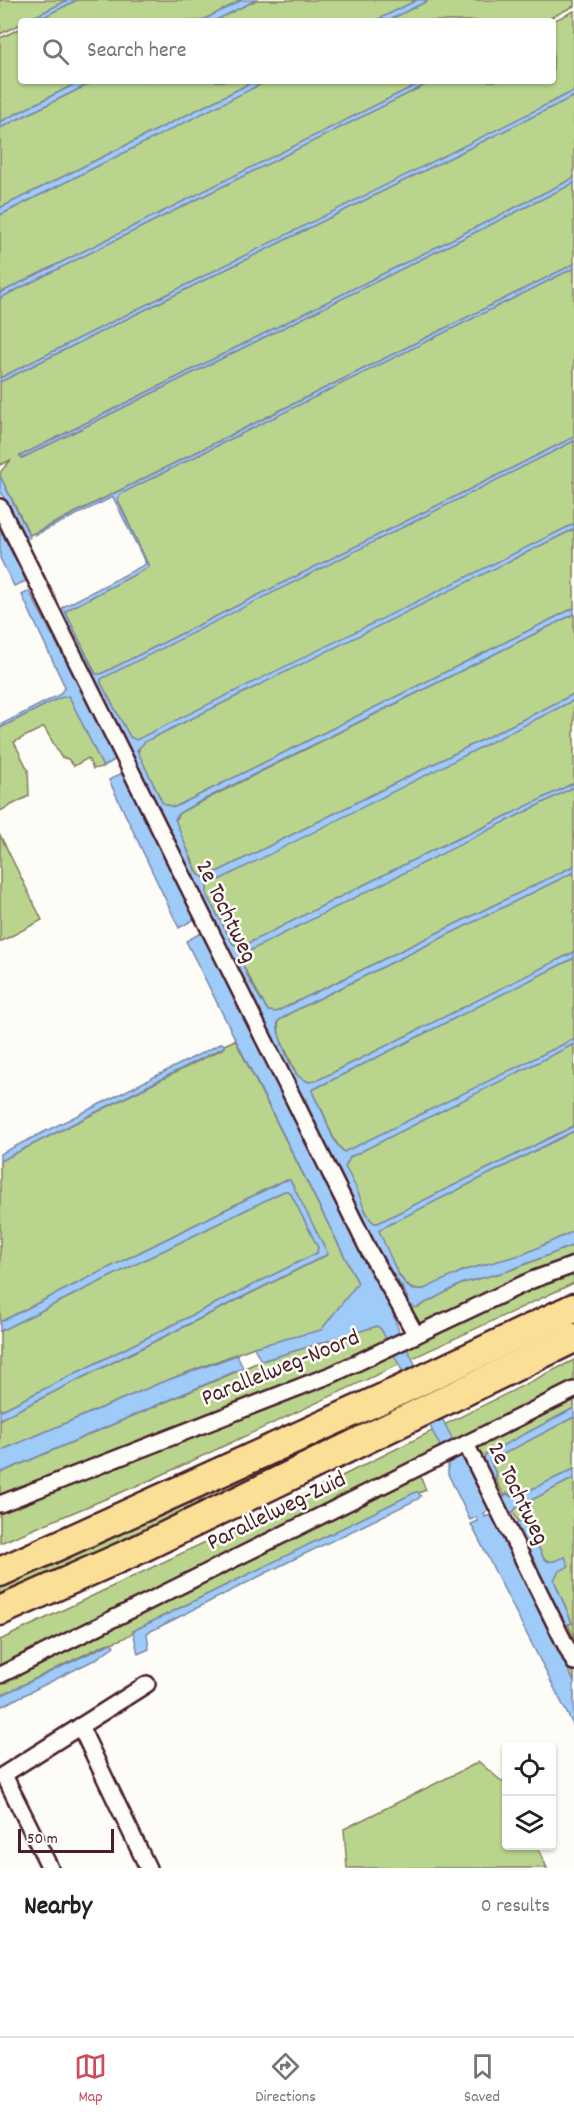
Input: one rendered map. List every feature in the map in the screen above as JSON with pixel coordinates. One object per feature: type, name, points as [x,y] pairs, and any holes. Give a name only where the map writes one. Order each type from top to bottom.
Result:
[{"type":"highway","points":[[0,1572],[401,1390],[574,1308]]},
{"type":"highway","points":[[0,1611],[133,1552],[574,1338]]},
{"type":"highway","points":[[0,1556],[122,1506],[148,1506]]},
{"type":"highway","points":[[0,1629],[112,1574],[133,1552]]},
{"type":"street","name":"2e Tochtweg","points":[[0,507],[412,1337]]},
{"type":"street","name":"Parallelweg-Noord","points":[[0,1504],[333,1374],[532,1280],[574,1265]]},
{"type":"street","name":"Parallelweg-Zuid","points":[[0,1675],[574,1390]]},
{"type":"street","name":"2e Tochtweg","points":[[463,1445],[574,1662]]},
{"type":"street","points":[[50,1868],[2,1776],[147,1684]]},
{"type":"street","points":[[80,1726],[148,1868]]},
{"type":"green space","points":[[0,0],[68,0],[32,18],[18,18],[18,25],[0,34]]},
{"type":"green space","points":[[77,0],[242,0],[207,18],[41,18]]},
{"type":"green space","points":[[256,0],[417,0],[381,18],[220,18]]},
{"type":"green space","points":[[429,0],[574,0],[574,6],[550,18],[393,18]]},
{"type":"green space","points":[[574,11],[574,91],[0,378],[0,298],[427,84],[556,84],[556,20]]},
{"type":"green space","points":[[18,29],[18,84],[75,84],[0,122],[0,38]]},
{"type":"green space","points":[[89,84],[249,84],[0,208],[0,128]]},
{"type":"green space","points":[[261,84],[418,84],[0,293],[0,215]]},
{"type":"green space","points":[[574,96],[574,178],[20,456],[22,458],[574,183],[574,264],[30,535],[0,476],[1,471],[11,460],[0,465],[0,382]]},
{"type":"green space","points":[[574,268],[574,437],[101,674],[96,674],[65,611],[149,567],[117,498],[120,494]]},
{"type":"green space","points":[[574,441],[574,524],[140,739],[135,740],[130,737],[101,683],[101,679],[105,676]]},
{"type":"green space","points":[[574,529],[574,608],[175,807],[162,802],[138,753],[140,745],[146,741]]},
{"type":"green space","points":[[59,606],[231,957],[306,1099],[307,1106],[360,1218],[413,1305],[416,1308],[463,1283],[508,1271],[574,1245],[574,1259],[424,1325],[418,1324],[380,1267],[55,608]]},
{"type":"green space","points":[[574,614],[574,694],[205,878],[199,875],[175,822],[179,813]]},
{"type":"green space","points":[[69,696],[103,767],[93,769],[88,758],[74,766],[68,759],[61,757],[44,727],[14,742],[28,770],[29,796],[0,811],[0,728],[59,698]]},
{"type":"green space","points":[[574,700],[574,783],[437,848],[243,946],[233,944],[207,896],[207,886],[212,882]]},
{"type":"green space","points":[[574,787],[574,866],[276,1012],[268,1011],[243,966],[241,958],[245,953]]},
{"type":"green space","points":[[0,835],[42,920],[0,942]]},
{"type":"green space","points":[[574,872],[574,952],[318,1080],[309,1082],[298,1077],[279,1036],[278,1021]]},
{"type":"green space","points":[[574,958],[574,1039],[349,1150],[344,1152],[340,1148],[312,1090]]},
{"type":"green space","points":[[235,1040],[358,1283],[321,1331],[254,1347],[160,1383],[0,1451],[0,1419],[327,1255],[290,1180],[282,1181],[0,1322],[0,1161],[224,1048],[224,1045]]},
{"type":"green space","points":[[574,1044],[574,1126],[378,1223],[370,1220],[345,1167],[350,1157]]},
{"type":"green space","points":[[574,1131],[574,1231],[530,1252],[465,1270],[427,1288],[414,1289],[404,1281],[384,1245],[379,1231],[382,1228]]},
{"type":"green space","points":[[284,1191],[291,1194],[318,1247],[317,1253],[0,1411],[0,1331]]},
{"type":"green space","points":[[574,1270],[574,1283],[153,1479],[0,1543],[0,1510]]},
{"type":"green space","points":[[574,1318],[574,1326],[408,1408],[0,1599],[0,1583]]},
{"type":"green space","points":[[377,1326],[388,1341],[331,1370],[0,1498],[0,1473],[261,1361]]},
{"type":"green space","points":[[574,1360],[574,1384],[0,1667],[0,1640],[310,1492]]},
{"type":"green space","points":[[574,1396],[574,1408],[485,1455],[483,1463],[478,1449],[483,1442]]},
{"type":"green space","points":[[574,1417],[574,1469],[516,1497],[507,1493],[504,1495],[495,1478],[497,1476],[490,1461]]},
{"type":"green space","points":[[467,1464],[471,1464],[574,1673],[574,1682]]},
{"type":"green space","points":[[419,1474],[426,1490],[416,1492],[137,1629],[123,1639],[106,1644],[0,1696],[0,1683]]},
{"type":"green space","points":[[574,1478],[574,1638],[568,1625],[572,1623],[554,1580],[565,1557],[552,1562],[544,1559],[533,1536],[522,1522],[518,1521],[513,1512],[516,1508]]},
{"type":"green space","points":[[479,1762],[502,1782],[502,1850],[539,1850],[547,1868],[347,1868],[344,1829]]},
{"type":"water","points":[[68,0],[77,0],[41,18],[32,18]]},
{"type":"water","points":[[242,0],[256,0],[220,18],[207,18]]},
{"type":"water","points":[[417,0],[429,0],[393,18],[381,18]]},
{"type":"water","points":[[75,84],[89,84],[0,128],[0,122]]},
{"type":"water","points":[[249,84],[261,84],[0,215],[0,208]]},
{"type":"water","points":[[418,84],[427,84],[0,298],[0,293]]},
{"type":"water","points":[[574,91],[574,96],[0,382],[0,378]]},
{"type":"water","points":[[574,178],[574,183],[22,458],[20,456]]},
{"type":"water","points":[[574,264],[574,268],[120,494],[117,499],[149,567],[65,611],[94,671],[96,674],[101,674],[574,437],[574,441],[101,679],[130,737],[136,740],[574,524],[574,529],[146,741],[137,750],[162,802],[175,807],[574,608],[574,614],[197,803],[179,813],[175,819],[195,869],[205,878],[574,694],[574,700],[207,886],[207,896],[233,944],[243,946],[437,848],[574,783],[574,787],[245,953],[241,958],[249,979],[264,1005],[268,1011],[276,1012],[574,866],[574,872],[278,1021],[281,1040],[297,1075],[309,1082],[318,1080],[574,952],[574,958],[312,1090],[334,1139],[344,1152],[574,1039],[574,1044],[350,1157],[345,1167],[368,1215],[374,1223],[378,1223],[574,1126],[574,1131],[379,1231],[398,1274],[413,1290],[424,1289],[465,1270],[524,1254],[574,1231],[574,1245],[508,1271],[463,1283],[416,1308],[410,1304],[404,1290],[381,1256],[311,1119],[306,1099],[301,1096],[231,957],[61,612],[63,607],[146,564],[113,497],[35,535],[35,533]]},
{"type":"water","points":[[0,476],[30,537],[27,539],[24,538],[0,490]]},
{"type":"water","points":[[0,529],[26,581],[14,586],[0,558]]},
{"type":"water","points":[[29,591],[116,759],[103,767],[69,696],[59,698],[0,728],[0,725],[59,695],[65,687],[22,595]]},
{"type":"water","points":[[120,774],[123,775],[194,915],[193,920],[179,928],[109,780]]},
{"type":"water","points":[[199,934],[204,934],[392,1311],[400,1334],[461,1456],[491,1509],[484,1513],[485,1517],[493,1514],[574,1682],[574,1727],[471,1524],[478,1521],[476,1517],[470,1520],[448,1474],[448,1462],[381,1329],[377,1326],[261,1361],[254,1347],[321,1330],[358,1283],[186,941]]},
{"type":"water","points":[[222,1043],[224,1047],[0,1161],[0,1154]]},
{"type":"water","points":[[290,1180],[328,1254],[0,1419],[0,1411],[317,1253],[318,1247],[291,1194],[284,1191],[0,1331],[0,1322],[283,1181]]},
{"type":"water","points":[[237,1355],[243,1368],[0,1473],[0,1451],[160,1383]]},
{"type":"water","points":[[574,1408],[574,1417],[490,1461],[497,1476],[492,1478],[483,1463],[485,1455]]},
{"type":"water","points":[[574,1469],[574,1478],[516,1508],[513,1512],[510,1512],[502,1499],[507,1493],[509,1496],[516,1497]]},
{"type":"water","points":[[416,1492],[421,1496],[418,1499],[147,1633],[149,1649],[138,1654],[133,1631]]},
{"type":"water","points":[[518,1521],[522,1521],[533,1536],[544,1559],[552,1562],[565,1557],[569,1566],[558,1572],[554,1580],[572,1623],[565,1625],[544,1588],[515,1526]]},
{"type":"water","points":[[111,1643],[114,1646],[96,1659],[0,1707],[0,1696]]}]
